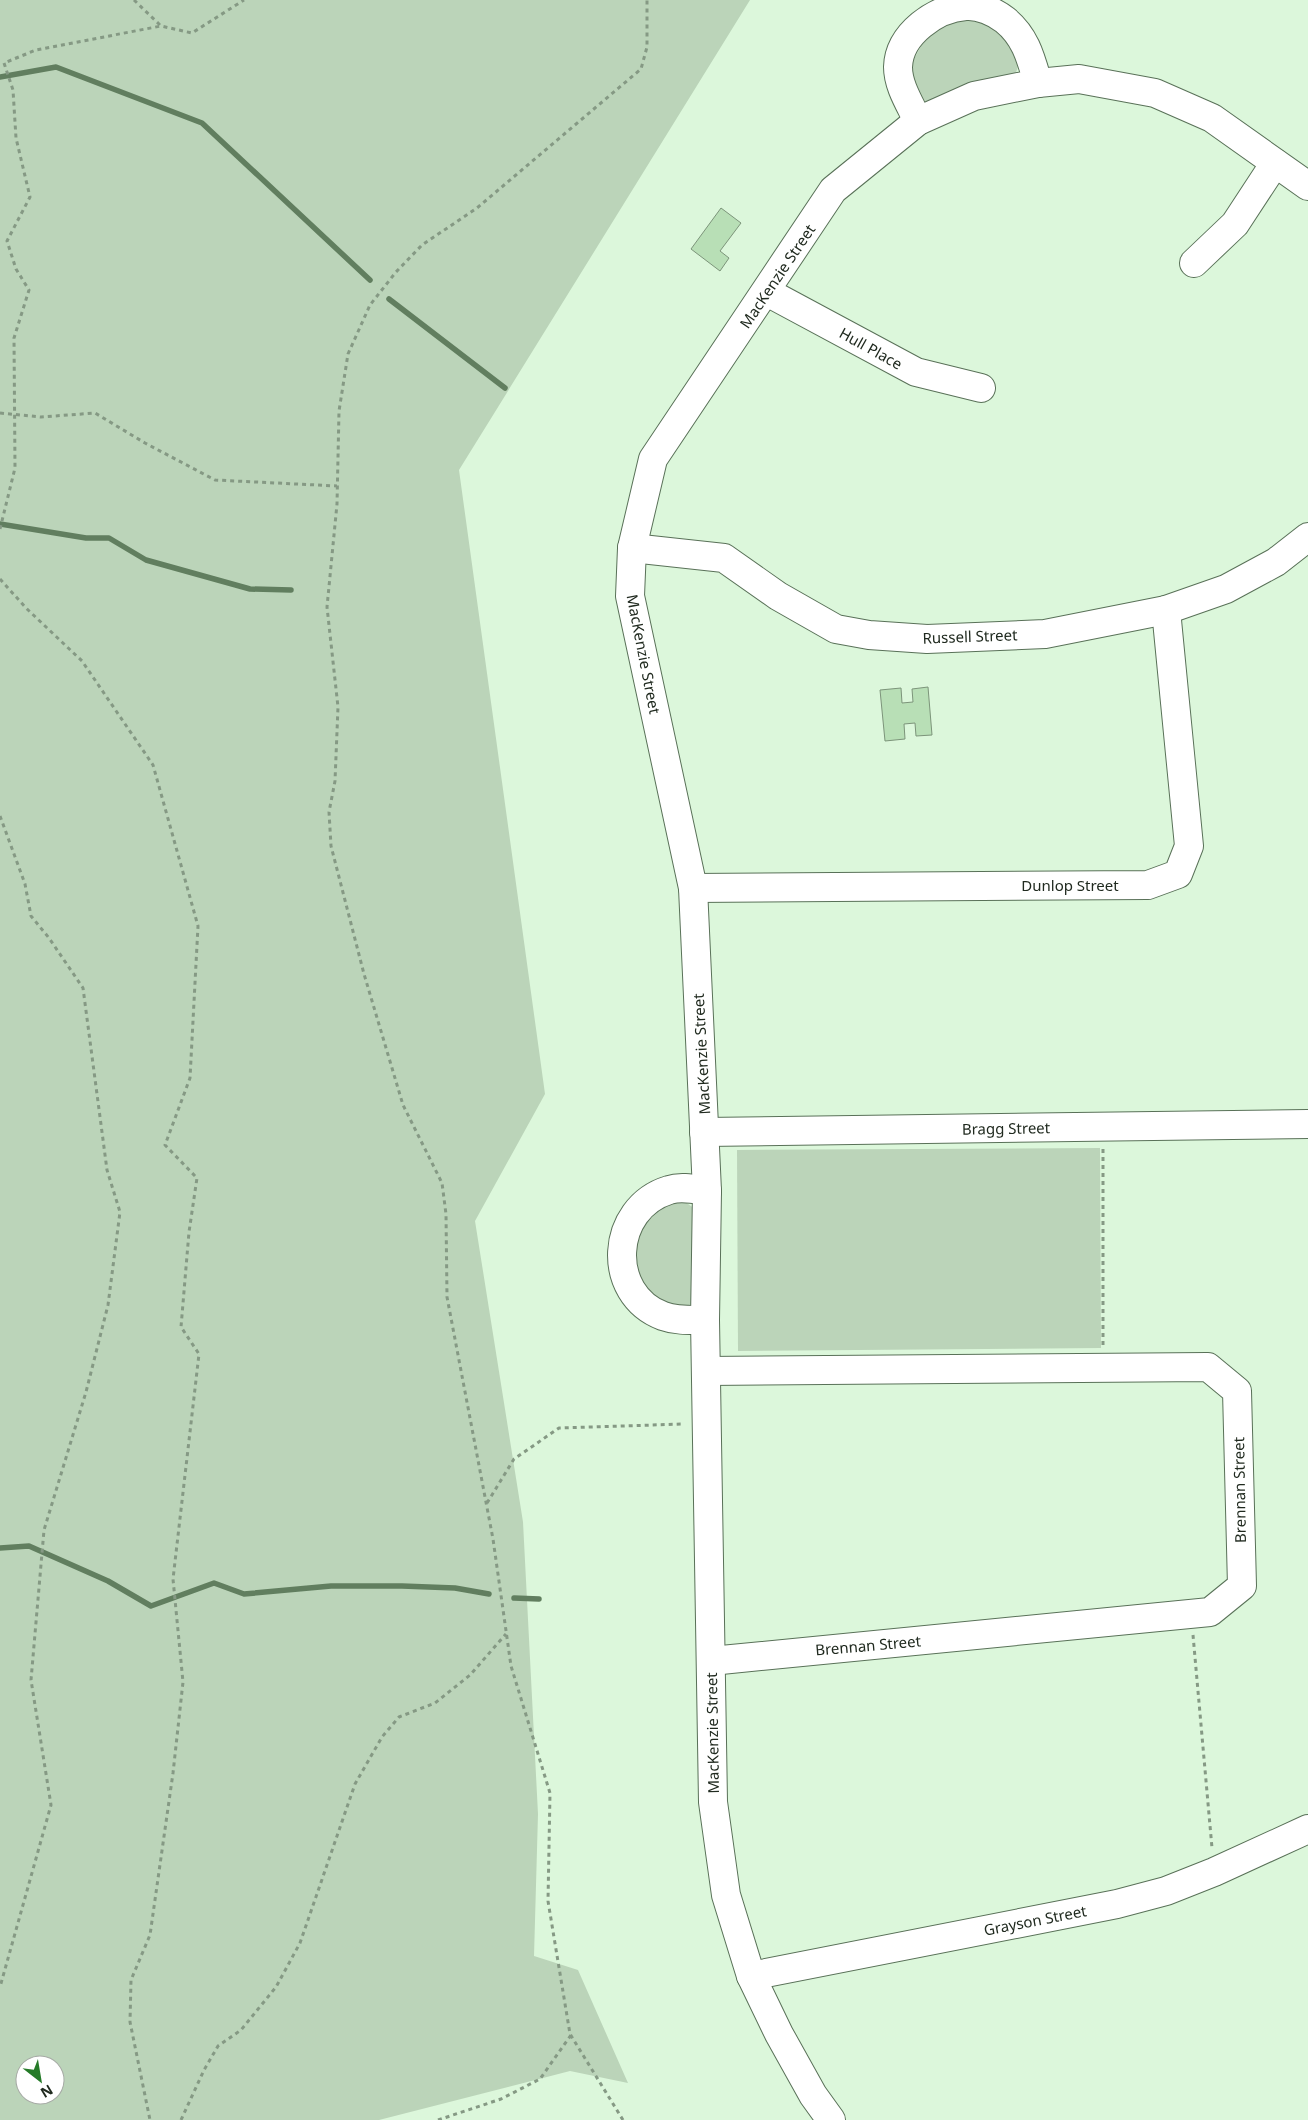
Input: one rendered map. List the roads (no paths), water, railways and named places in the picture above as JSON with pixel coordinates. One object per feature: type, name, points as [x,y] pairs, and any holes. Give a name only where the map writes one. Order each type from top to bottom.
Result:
[{"type":"street","points":[[918,121],[902,87],[898,68],[901,50],[912,32],[932,18],[952,8],[968,5],[989,10],[1005,19],[1025,42],[1038,83]]},
{"type":"street","name":"MacKenzie Street","points":[[831,2120],[813,2096],[751,1976],[726,1895],[713,1802],[705,1320],[707,1191],[693,888],[630,596],[632,548],[653,459],[767,292],[833,190],[918,121],[974,96],[1038,83],[1079,80],[1155,93],[1212,118],[1308,186]]},
{"type":"street","points":[[1194,264],[1234,224],[1275,163]]},
{"type":"street","name":"Hull Place","points":[[767,292],[916,372],[981,388]]},
{"type":"street","name":"Russell Street","points":[[632,548],[724,558],[778,596],[836,629],[868,635],[927,639],[1045,634],[1166,610],[1226,589],[1276,562],[1308,537]]},
{"type":"street","name":"Dunlop Street","points":[[693,888],[1148,885],[1178,874],[1189,846],[1166,610]]},
{"type":"street","name":"Bragg Street","points":[[704,1132],[1308,1124]]},
{"type":"street","points":[[705,1320],[676,1320],[663,1316],[646,1306],[632,1291],[625,1278],[621,1251],[628,1225],[645,1203],[669,1190],[683,1188],[707,1191]]},
{"type":"street","name":"Brennan Street","points":[[706,1372],[1208,1367],[1237,1391],[1242,1586],[1210,1612],[711,1661]]},
{"type":"street","name":"Grayson Street","points":[[751,1976],[1117,1904],[1166,1891],[1214,1872],[1308,1829]]},
{"type":"waterway","points":[[0,77],[56,67],[202,123],[370,280]]},
{"type":"waterway","points":[[389,299],[505,388]]},
{"type":"waterway","points":[[0,524],[86,538],[109,538],[146,560],[250,589],[291,590]]},
{"type":"waterway","points":[[0,1548],[29,1546],[108,1581],[151,1606],[214,1583],[244,1594],[331,1586],[455,1588],[489,1594]]},
{"type":"waterway","points":[[514,1598],[539,1599]]}]
